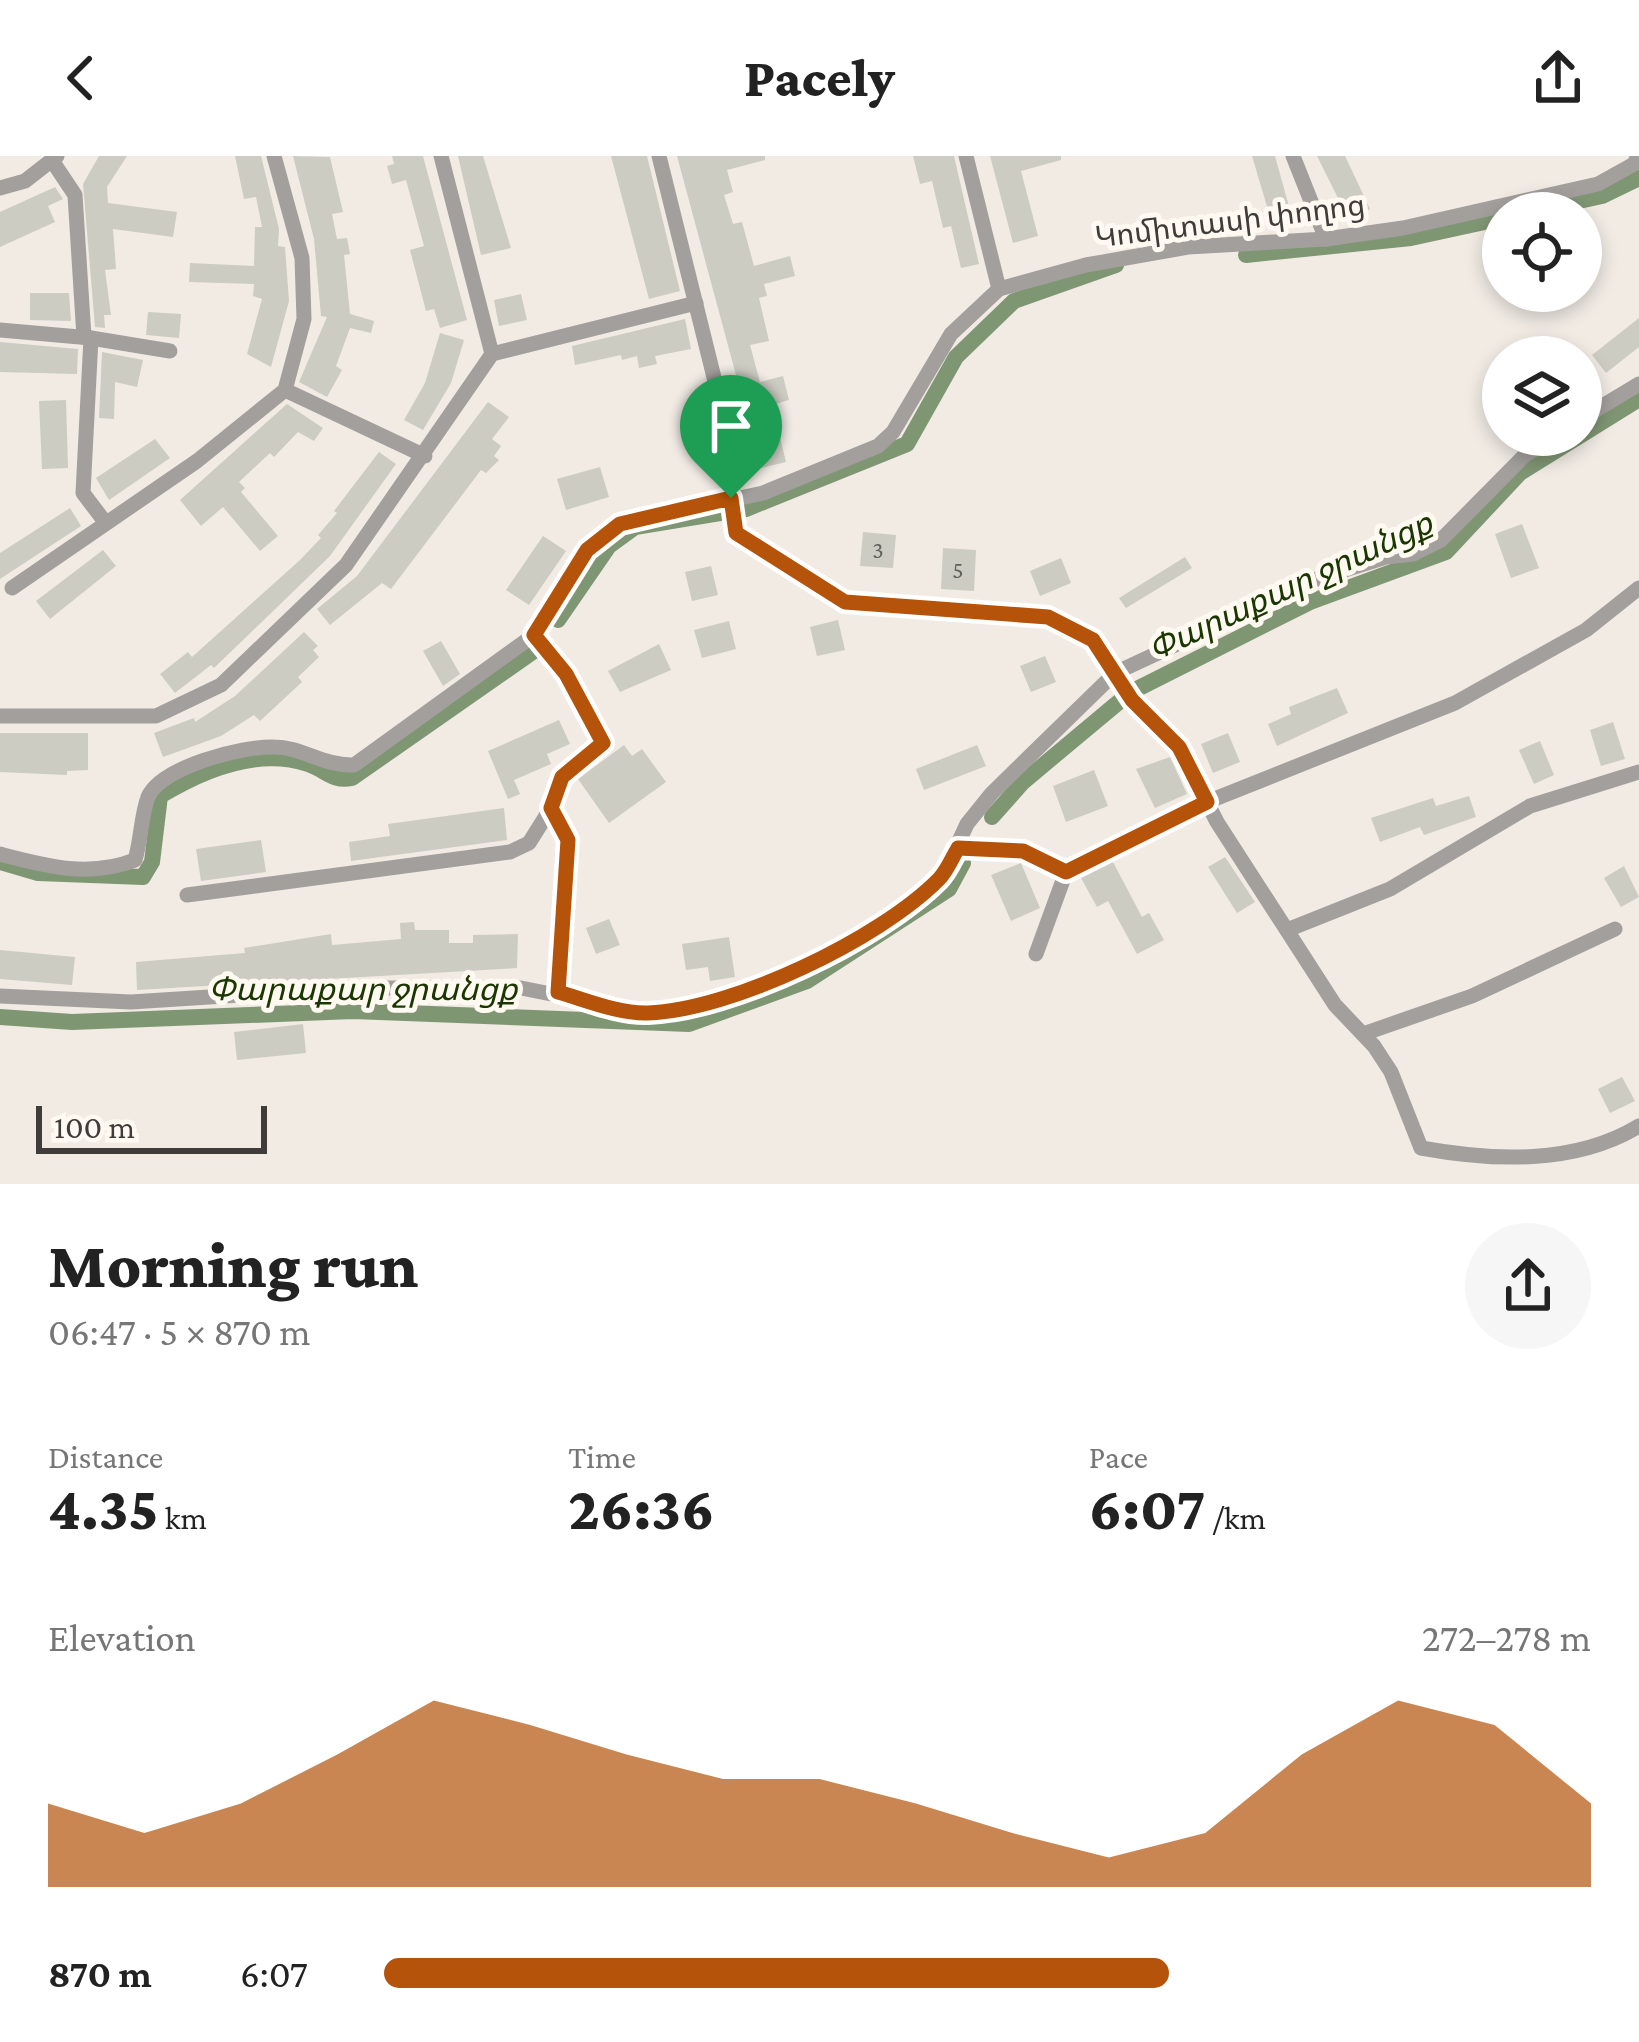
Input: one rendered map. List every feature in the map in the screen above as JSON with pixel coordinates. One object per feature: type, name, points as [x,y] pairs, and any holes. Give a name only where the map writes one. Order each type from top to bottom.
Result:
[{"type":"street","points":[[12,588],[197,460],[285,389],[304,319],[302,258],[274,156]]},
{"type":"street","points":[[441,156],[492,354]]},
{"type":"street","points":[[659,156],[736,466],[731,498],[736,533],[845,602],[1048,617],[1093,640],[1132,700],[1179,747],[1207,802],[1335,1005],[1390,1072],[1421,1148],[1448,1153],[1565,1155],[1612,1142],[1639,1126]]},
{"type":"street","points":[[966,156],[999,290]]},
{"type":"street","points":[[1293,156],[1326,239]]},
{"type":"street","name":"Կոմիտասի փողոց","points":[[0,854],[65,870],[114,868],[135,860],[147,799],[158,780],[200,761],[273,746],[329,766],[354,765],[534,635],[587,550],[620,524],[763,494],[878,446],[893,432],[951,334],[999,290],[1086,265],[1188,247],[1326,239],[1403,228],[1598,184],[1634,164],[1638,156]]},
{"type":"street","points":[[0,188],[25,181],[55,159],[75,195],[88,337],[83,493],[106,521]]},
{"type":"street","points":[[0,716],[156,716],[221,686],[346,566],[492,354],[696,303]]},
{"type":"street","points":[[0,330],[88,337],[170,351]]},
{"type":"street","points":[[1602,406],[1639,384]]},
{"type":"street","points":[[285,389],[425,456]]},
{"type":"street","points":[[0,996],[131,1002],[352,988],[558,992],[646,1013],[698,1005],[766,984],[898,911],[942,878],[968,824],[1005,778],[1115,673],[1319,578],[1386,557],[1413,554],[1442,540],[1524,456]]},
{"type":"street","points":[[1036,953],[1066,872],[1207,802],[1455,703],[1586,630],[1639,589]]},
{"type":"street","points":[[187,895],[511,852],[529,844],[551,808],[562,777],[603,743],[566,674],[534,635]]},
{"type":"street","points":[[1287,930],[1390,889],[1530,806],[1639,772]]},
{"type":"street","points":[[551,808],[568,840],[558,992]]},
{"type":"street","points":[[958,848],[1023,851],[1066,872]]},
{"type":"street","points":[[1363,1034],[1472,996],[1615,929]]},
{"type":"building","points":[[99,156],[127,156],[107,187],[108,203],[177,212],[173,237],[113,229],[116,269],[105,270],[111,315],[104,315],[105,328],[95,327],[83,184]]},
{"type":"building","points":[[235,156],[261,156],[279,229],[278,246],[285,247],[289,301],[271,367],[247,354],[262,299],[253,296],[254,284],[189,282],[190,263],[254,266],[255,227],[262,227],[256,197],[244,199]]},
{"type":"building","points":[[293,156],[330,157],[343,212],[332,214],[337,239],[347,238],[350,254],[344,255],[350,314],[374,321],[371,333],[350,328],[336,366],[342,370],[327,397],[299,382],[327,317],[321,316],[314,239]]},
{"type":"building","points":[[392,156],[423,156],[467,320],[440,328],[434,309],[426,311],[410,250],[424,246],[406,180],[392,184],[387,166],[394,164]]},
{"type":"building","points":[[458,156],[483,156],[511,248],[481,255]]},
{"type":"building","points":[[611,156],[647,156],[680,291],[649,299]]},
{"type":"building","points":[[677,156],[765,156],[765,160],[727,170],[733,192],[724,195],[733,224],[742,222],[754,266],[790,256],[795,276],[764,284],[767,296],[759,298],[769,341],[750,345],[760,382],[783,376],[789,400],[772,405],[786,462],[761,468]]},
{"type":"building","points":[[913,156],[954,156],[979,264],[961,268],[951,226],[943,228],[932,181],[920,184]]},
{"type":"building","points":[[990,156],[1061,156],[1061,160],[1021,171],[1038,236],[1013,243]]},
{"type":"building","points":[[1252,156],[1275,156],[1295,228],[1274,230]]},
{"type":"building","points":[[1317,156],[1345,156],[1370,209],[1349,220]]},
{"type":"building","points":[[55,187],[63,199],[48,206],[55,222],[0,247],[0,212]]},
{"type":"building","points":[[30,293],[69,293],[71,321],[30,320]]},
{"type":"building","points":[[521,294],[527,320],[499,326],[494,300]]},
{"type":"building","points":[[148,312],[181,314],[179,338],[146,335]]},
{"type":"building","points":[[1639,318],[1639,347],[1606,373],[1602,347]]},
{"type":"building","points":[[685,319],[691,349],[655,356],[657,364],[639,368],[637,356],[622,360],[621,355],[575,365],[572,346]]},
{"type":"building","points":[[440,333],[464,340],[451,383],[423,430],[404,420],[425,383]]},
{"type":"building","points":[[0,342],[78,349],[77,374],[0,372]]},
{"type":"building","points":[[102,352],[143,360],[137,387],[115,382],[114,419],[99,418]]},
{"type":"building","points":[[66,400],[68,468],[42,469],[39,401]]},
{"type":"building","points":[[488,402],[509,417],[492,439],[501,446],[494,456],[499,460],[486,473],[481,470],[391,589],[382,583],[330,625],[317,609],[357,576]]},
{"type":"building","points":[[287,404],[323,428],[314,441],[298,432],[239,482],[245,488],[241,492],[278,536],[260,551],[223,507],[201,526],[180,500]]},
{"type":"building","points":[[155,439],[170,458],[109,500],[96,478]]},
{"type":"building","points":[[379,452],[396,464],[330,556],[214,668],[211,665],[175,693],[160,674],[188,652],[192,657],[300,560],[321,538],[318,535],[337,513],[334,511]]},
{"type":"building","points":[[600,467],[609,497],[566,510],[557,479]]},
{"type":"building","points":[[70,508],[81,526],[0,579],[0,553]]},
{"type":"building","points":[[1522,524],[1539,568],[1511,578],[1495,534]]},
{"type":"building","points":[[863,532],[896,535],[893,568],[860,566]]},
{"type":"building","points":[[543,536],[566,551],[529,605],[506,590]]},
{"type":"building","points":[[943,548],[976,550],[974,591],[941,589]]},
{"type":"building","points":[[103,550],[116,566],[50,619],[36,601]]},
{"type":"building","points":[[1185,557],[1192,568],[1126,608],[1119,598]]},
{"type":"building","points":[[1061,558],[1071,583],[1040,596],[1030,571]]},
{"type":"building","points":[[711,566],[718,595],[692,601],[685,572]]},
{"type":"building","points":[[838,620],[845,650],[817,656],[810,627]]},
{"type":"building","points":[[729,621],[736,649],[702,658],[694,630]]},
{"type":"building","points":[[304,632],[318,646],[313,650],[319,657],[298,677],[302,682],[260,721],[254,715],[221,736],[163,757],[154,733],[194,718],[195,722],[235,696]]},
{"type":"building","points":[[441,641],[460,674],[443,686],[423,651]]},
{"type":"building","points":[[659,644],[671,670],[620,692],[608,671]]},
{"type":"building","points":[[1045,656],[1056,682],[1031,692],[1020,666]]},
{"type":"building","points":[[1337,688],[1348,713],[1277,746],[1268,724],[1291,714],[1289,707]]},
{"type":"building","points":[[559,720],[570,744],[547,754],[551,764],[514,780],[520,794],[508,799],[488,751]]},
{"type":"building","points":[[1613,722],[1625,759],[1601,766],[1590,730]]},
{"type":"building","points":[[0,733],[88,733],[88,770],[67,771],[67,775],[0,772]]},
{"type":"building","points":[[1228,733],[1240,762],[1213,773],[1201,744]]},
{"type":"building","points":[[1540,741],[1554,775],[1534,784],[1519,750]]},
{"type":"building","points":[[624,745],[632,756],[642,749],[666,782],[609,823],[578,779]]},
{"type":"building","points":[[977,745],[986,766],[924,790],[916,769]]},
{"type":"building","points":[[1170,757],[1187,794],[1155,808],[1136,769]]},
{"type":"building","points":[[1094,770],[1108,806],[1066,822],[1053,786]]},
{"type":"building","points":[[1469,796],[1476,817],[1424,835],[1420,827],[1380,842],[1371,818],[1433,798],[1436,806]]},
{"type":"building","points":[[504,808],[507,840],[351,861],[349,842],[390,836],[388,824]]},
{"type":"building","points":[[261,840],[266,872],[201,881],[196,849]]},
{"type":"building","points":[[1225,857],[1255,902],[1237,913],[1208,867]]},
{"type":"building","points":[[1113,862],[1142,917],[1149,913],[1164,940],[1137,954],[1108,901],[1097,907],[1081,878]]},
{"type":"building","points":[[1021,863],[1040,908],[1011,921],[991,875]]},
{"type":"building","points":[[1624,866],[1639,897],[1621,907],[1604,878]]},
{"type":"building","points":[[609,919],[620,945],[596,954],[586,928]]},
{"type":"building","points":[[414,922],[415,930],[449,930],[449,943],[473,943],[473,935],[518,934],[517,968],[137,990],[136,962],[245,953],[244,948],[331,934],[332,945],[401,939],[400,923]]},
{"type":"building","points":[[729,937],[735,977],[710,981],[708,967],[686,970],[682,944]]},
{"type":"building","points":[[0,950],[75,957],[72,985],[0,979]]},
{"type":"building","points":[[303,1024],[306,1053],[237,1060],[234,1032]]},
{"type":"building","points":[[1622,1077],[1635,1101],[1610,1113],[1598,1089]]},
{"type":"waterway","points":[[1602,196],[1639,178]]},
{"type":"waterway","points":[[1246,255],[1411,238],[1482,223]]},
{"type":"waterway","points":[[746,509],[907,444],[956,357],[1014,301],[1116,265]]},
{"type":"waterway","name":"Փարաքար ջրանցք","points":[[1133,691],[1310,602],[1446,552],[1520,473],[1639,399]]},
{"type":"waterway","points":[[558,620],[609,546],[635,527],[720,513]]},
{"type":"waterway","points":[[0,862],[38,873],[143,877],[152,862],[160,796],[213,770],[270,758],[352,778],[534,651]]},
{"type":"waterway","name":"Փարաքար ջրանցք","points":[[992,817],[1023,782],[1120,701]]},
{"type":"waterway","name":"Փարաքար ջրանցք","points":[[0,1017],[72,1022],[353,1011],[689,1024],[807,981],[949,889],[963,863]]},
{"type":"route","points":[[731,498],[736,533],[845,602],[1048,617],[1093,640],[1132,700],[1179,747],[1207,802],[1066,872],[1023,851],[958,848],[942,878],[850,941],[786,976],[698,1005],[646,1013],[558,992],[568,840],[551,808],[562,777],[603,743],[566,674],[534,635],[587,550],[620,524],[731,498]]}]
